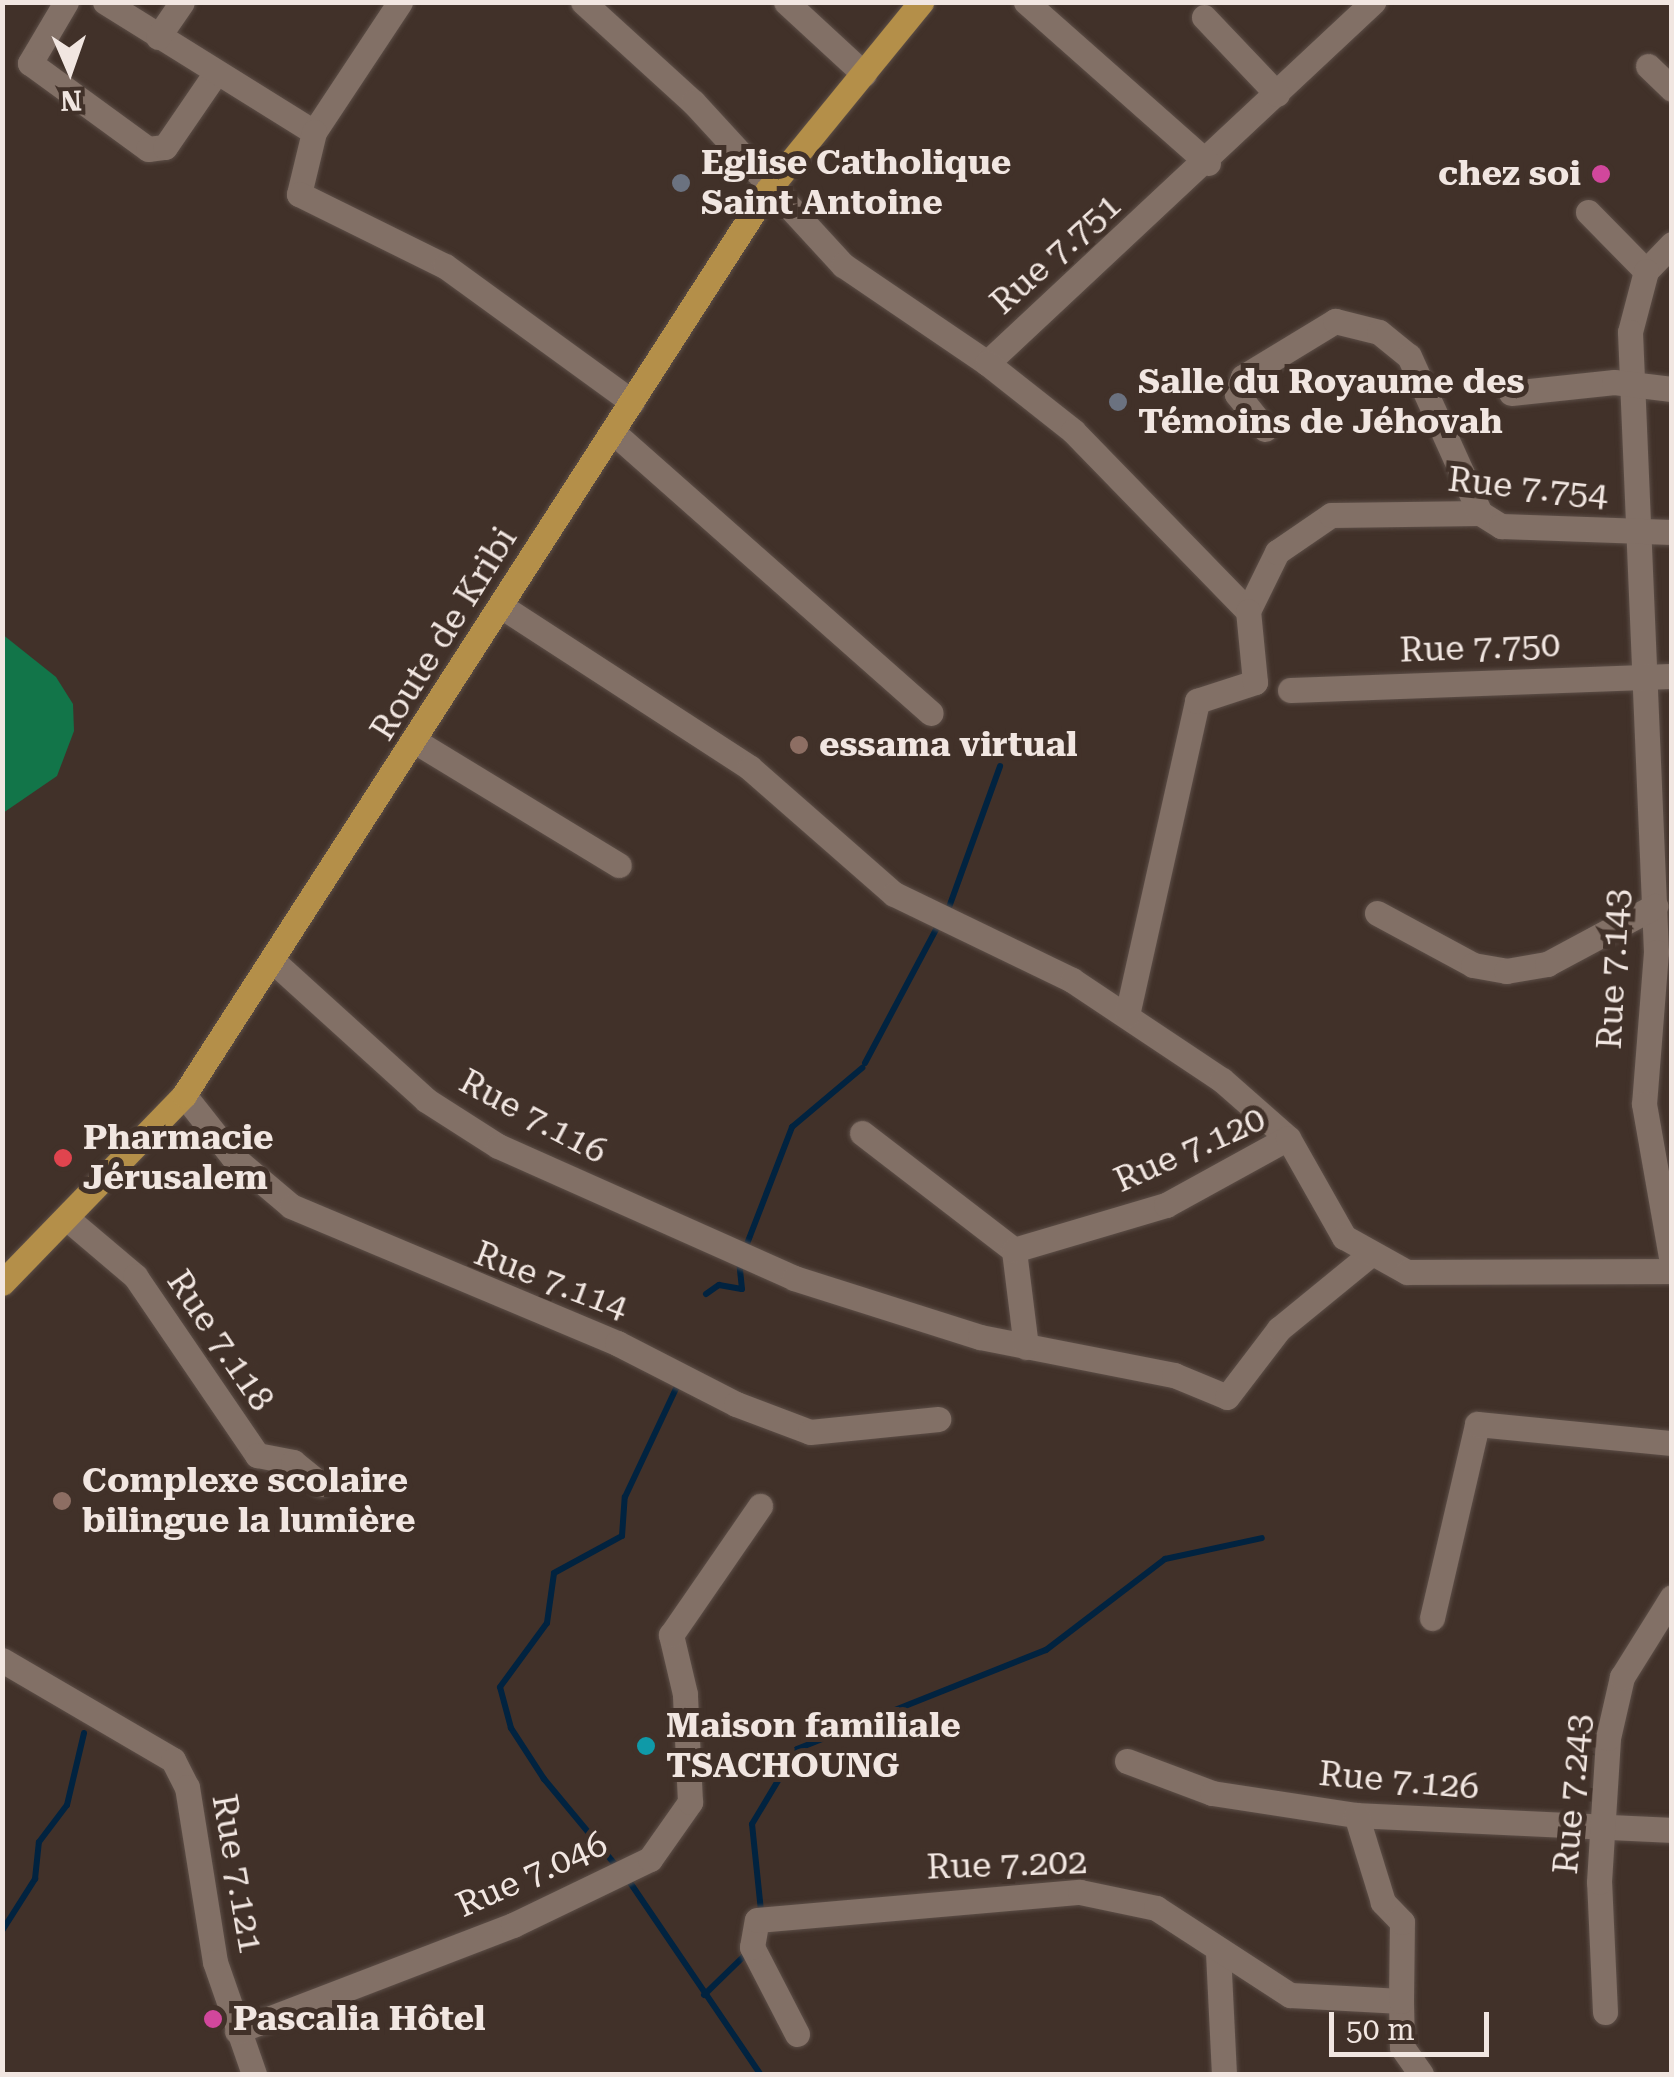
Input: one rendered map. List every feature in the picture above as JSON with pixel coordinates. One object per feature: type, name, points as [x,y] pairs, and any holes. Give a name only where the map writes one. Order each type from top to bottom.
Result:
[{"type":"main road","name":"Route de Kribi","points":[[3,1281],[68,1220],[184,1095],[418,743],[501,606],[767,191],[921,2]]},
{"type":"street","points":[[66,2],[30,63],[148,149],[165,148],[213,77]]},
{"type":"street","points":[[105,2],[213,77],[314,132]]},
{"type":"street","points":[[158,37],[182,2]]},
{"type":"street","points":[[400,2],[314,132],[298,194],[445,266],[632,402]]},
{"type":"street","name":"Rue 7.751","points":[[583,2],[693,102],[767,191],[843,264],[987,363],[1208,163],[1373,2]]},
{"type":"street","points":[[786,2],[864,74]]},
{"type":"street","points":[[1026,2],[1208,163]]},
{"type":"street","points":[[1204,17],[1277,94]]},
{"type":"street","points":[[1648,66],[1672,89]]},
{"type":"street","points":[[1588,212],[1646,271],[1672,244]]},
{"type":"street","name":"Rue 7.143","points":[[1646,271],[1630,332],[1636,533],[1659,677],[1655,906],[1644,1104],[1672,1262]]},
{"type":"street","points":[[1265,430],[1237,394],[1243,376],[1335,321],[1379,332],[1409,356],[1480,513]]},
{"type":"street","points":[[987,363],[1073,431],[1248,612],[1256,682],[1196,701],[1128,1015]]},
{"type":"street","points":[[1511,393],[1614,382],[1632,389],[1672,389]]},
{"type":"street","points":[[613,432],[931,713]]},
{"type":"street","name":"Rue 7.754","points":[[1248,612],[1270,561],[1308,523],[1480,513],[1501,526],[1672,532]]},
{"type":"street","points":[[501,606],[750,768],[894,894],[1128,1015],[1288,1138]]},
{"type":"street","points":[[1659,677],[1672,723]]},
{"type":"street","name":"Rue 7.750","points":[[1290,690],[1659,677]]},
{"type":"street","points":[[418,743],[619,865]]},
{"type":"street","points":[[1377,913],[1473,965],[1506,971],[1547,964],[1655,906]]},
{"type":"street","name":"Rue 7.116","points":[[274,962],[416,1091],[486,1140],[794,1278],[1026,1348],[1174,1375],[1227,1397],[1280,1329],[1367,1257]]},
{"type":"street","name":"Rue 7.114","points":[[184,1095],[232,1158],[290,1206],[617,1343],[736,1404],[810,1432],[938,1419]]},
{"type":"street","points":[[862,1133],[1014,1250],[1026,1348]]},
{"type":"street","name":"Rue 7.120","points":[[1014,1250],[1166,1205],[1288,1138],[1344,1237],[1367,1257]]},
{"type":"street","name":"Rue 7.118","points":[[68,1220],[135,1276],[257,1455],[293,1462],[320,1484]]},
{"type":"street","points":[[1367,1257],[1407,1272],[1470,1276],[1672,1271]]},
{"type":"street","points":[[1432,1618],[1477,1424],[1520,1422],[1672,1443]]},
{"type":"street","name":"Rue 7.046","points":[[237,2031],[514,1925],[650,1859],[690,1802],[686,1694],[671,1635],[760,1506]]},
{"type":"street","name":"Rue 7.243","points":[[1604,2012],[1603,1830],[1622,1677],[1672,1597]]},
{"type":"street","name":"Rue 7.121","points":[[2,1660],[173,1760],[237,2031],[254,2074]]},
{"type":"street","name":"Rue 7.126","points":[[1127,1761],[1212,1792],[1356,1816],[1603,1830],[1672,1830]]},
{"type":"street","points":[[1356,1816],[1384,1902],[1400,1916],[1402,2048],[1421,2074]]},
{"type":"street","name":"Rue 7.202","points":[[797,2034],[752,1947],[751,1926],[766,1916],[1080,1892],[1156,1908],[1218,1952],[1290,1995],[1401,2001]]},
{"type":"street","points":[[1218,1952],[1224,2074]]},
{"type":"green space","points":[[2,634],[56,677],[73,704],[74,731],[57,776],[3,813]]},
{"type":"waterway","points":[[948,910],[1000,766]]},
{"type":"waterway","points":[[865,1063],[939,924]]},
{"type":"waterway","points":[[745,1249],[792,1127],[862,1068]]},
{"type":"waterway","points":[[706,1294],[719,1285],[742,1289],[739,1261]]},
{"type":"waterway","points":[[618,1868],[544,1779],[511,1728],[500,1687],[547,1623],[554,1573],[622,1536],[625,1497],[679,1382]]},
{"type":"waterway","points":[[761,1911],[752,1824],[797,1749],[1046,1650],[1165,1559],[1262,1538]]},
{"type":"waterway","points":[[2,1931],[35,1879],[39,1842],[67,1805],[84,1733]]},
{"type":"waterway","points":[[627,1878],[760,2074]]},
{"type":"waterway","points":[[704,1995],[746,1954]]},
{"type":"place","name":"chez soi","points":[[1601,174]]},
{"type":"place","name":"Eglise Catholique Saint Antoine","points":[[681,183]]},
{"type":"place","name":"Salle du Royaume des Témoins de Jéhovah","points":[[1118,402]]},
{"type":"place","name":"essama virtual","points":[[799,745]]},
{"type":"place","name":"Pharmacie Jérusalem","points":[[63,1158]]},
{"type":"place","name":"Complexe scolaire bilingue la lumière","points":[[62,1501]]},
{"type":"place","name":"Maison familiale TSACHOUNG","points":[[646,1746]]},
{"type":"place","name":"Pascalia Hôtel","points":[[213,2019]]}]
